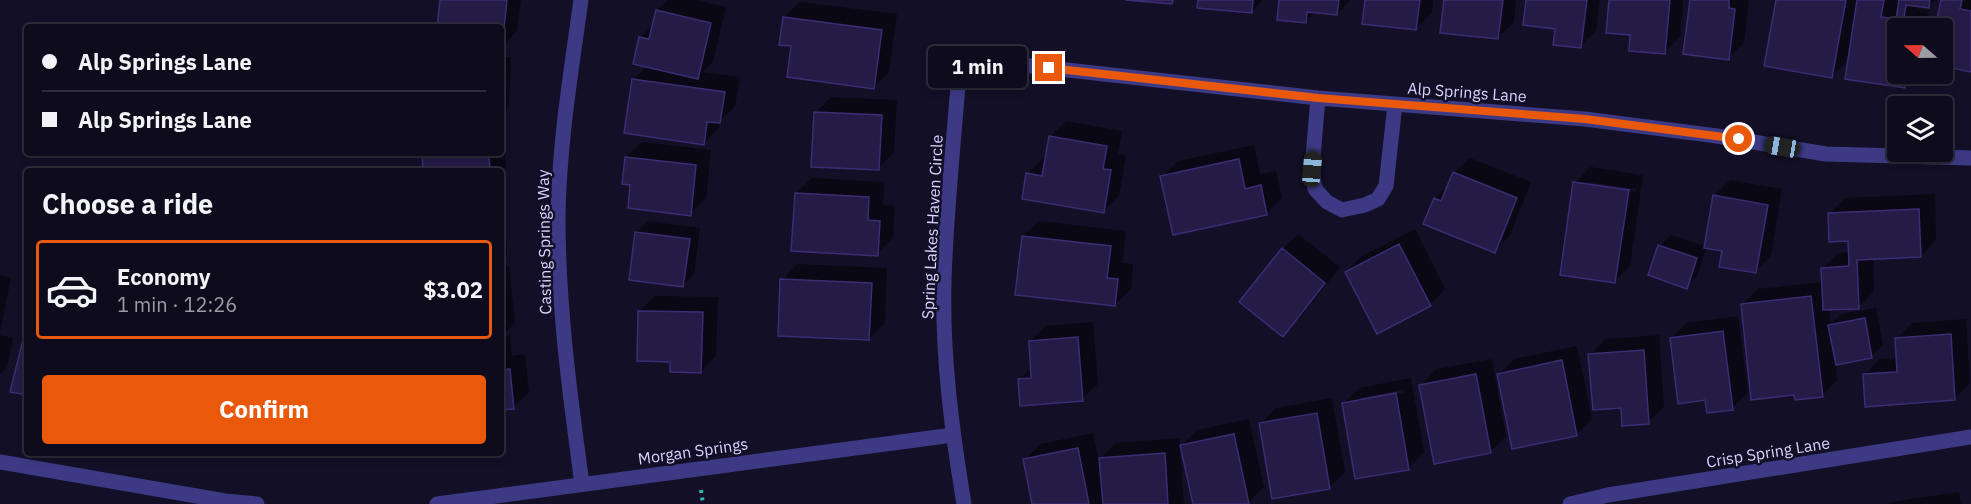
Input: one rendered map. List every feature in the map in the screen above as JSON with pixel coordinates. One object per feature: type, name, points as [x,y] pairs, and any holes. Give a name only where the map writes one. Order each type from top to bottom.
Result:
[{"type":"street","name":"Casting Springs Way","points":[[581,0],[562,141],[558,217],[561,305],[582,484]]},
{"type":"street","name":"Alp Springs Lane","points":[[960,58],[1318,98],[1585,119],[1717,136],[1826,154],[1971,158]]},
{"type":"street","name":"Spring Lakes Haven Circle","points":[[960,58],[944,281],[945,351],[953,435],[964,504]]},
{"type":"street","points":[[1318,98],[1312,169],[1315,189],[1327,202],[1342,210],[1365,205],[1378,199],[1386,186],[1395,104]]},
{"type":"street","name":"Morgan Springs","points":[[437,504],[953,435]]},
{"type":"street","name":"Crisp Spring Lane","points":[[1570,504],[1971,437]]},
{"type":"street","points":[[0,462],[225,501],[256,504]]},
{"type":"building","points":[[440,0],[507,0],[504,29],[504,24],[437,24]]},
{"type":"building","points":[[1125,0],[1173,0],[1172,4]]},
{"type":"building","points":[[1198,0],[1253,0],[1252,13],[1197,8]]},
{"type":"building","points":[[1279,0],[1339,0],[1337,15],[1307,12],[1306,23],[1277,20]]},
{"type":"building","points":[[1365,0],[1420,0],[1416,30],[1362,24]]},
{"type":"building","points":[[1444,0],[1503,0],[1498,39],[1440,33]]},
{"type":"building","points":[[1526,0],[1587,0],[1581,48],[1553,45],[1555,29],[1523,25]]},
{"type":"building","points":[[1609,0],[1670,0],[1665,54],[1629,51],[1630,35],[1606,33]]},
{"type":"building","points":[[1690,0],[1729,0],[1729,8],[1735,9],[1729,60],[1683,54]]},
{"type":"building","points":[[1776,0],[1846,0],[1832,78],[1764,66]]},
{"type":"building","points":[[1857,0],[1884,0],[1881,17],[1888,18],[1887,84],[1906,84],[1905,88],[1845,79]]},
{"type":"building","points":[[1899,0],[1930,0],[1929,8],[1906,5],[1904,18],[1896,18]]},
{"type":"building","points":[[1941,0],[1962,0],[1960,9],[1971,11],[1971,72],[1953,68],[1953,18],[1937,18]]},
{"type":"building","points":[[656,10],[711,23],[698,79],[633,64],[639,37],[649,39]]},
{"type":"building","points":[[783,17],[882,30],[874,89],[787,77],[791,46],[779,45]]},
{"type":"building","points":[[632,79],[725,92],[720,123],[707,122],[704,145],[624,133]]},
{"type":"building","points":[[814,112],[882,115],[879,170],[811,167]]},
{"type":"building","points":[[1049,136],[1107,146],[1103,169],[1111,170],[1104,213],[1022,199],[1026,173],[1042,176]]},
{"type":"building","points":[[422,156],[489,156],[490,168],[423,168]]},
{"type":"building","points":[[625,157],[696,165],[691,216],[628,208],[630,185],[622,184]]},
{"type":"building","points":[[1239,159],[1245,189],[1261,185],[1267,215],[1173,235],[1160,176]]},
{"type":"building","points":[[1453,172],[1517,198],[1495,253],[1423,224],[1434,198],[1441,201]]},
{"type":"building","points":[[1573,182],[1629,190],[1615,283],[1560,275]]},
{"type":"building","points":[[795,193],[869,197],[868,220],[880,221],[878,256],[791,251]]},
{"type":"building","points":[[1713,195],[1768,205],[1756,273],[1719,267],[1722,251],[1704,248]]},
{"type":"building","points":[[1919,209],[1921,257],[1857,260],[1859,309],[1823,310],[1821,268],[1849,266],[1848,241],[1829,242],[1828,213]]},
{"type":"building","points":[[635,232],[690,239],[683,287],[629,280]]},
{"type":"building","points":[[1022,236],[1111,246],[1107,278],[1118,279],[1115,306],[1015,295]]},
{"type":"building","points":[[1399,244],[1431,306],[1377,334],[1345,272]]},
{"type":"building","points":[[1658,245],[1697,258],[1687,289],[1648,275]]},
{"type":"building","points":[[1282,248],[1325,283],[1283,337],[1239,302]]},
{"type":"building","points":[[780,279],[872,283],[869,340],[778,336]]},
{"type":"building","points":[[1811,296],[1823,397],[1795,400],[1794,395],[1751,400],[1741,304]]},
{"type":"building","points":[[638,311],[703,312],[701,373],[670,372],[670,362],[637,361]]},
{"type":"building","points":[[1865,318],[1872,358],[1836,365],[1828,325]]},
{"type":"building","points":[[1723,331],[1733,410],[1707,413],[1705,400],[1678,404],[1670,338]]},
{"type":"building","points":[[1951,334],[1955,400],[1865,407],[1863,374],[1897,372],[1895,338]]},
{"type":"building","points":[[24,336],[24,394],[10,392]]},
{"type":"building","points":[[1078,337],[1083,401],[1020,406],[1018,379],[1031,378],[1029,341]]},
{"type":"building","points":[[1644,350],[1649,424],[1622,426],[1621,408],[1593,410],[1588,354]]},
{"type":"building","points":[[1562,360],[1577,436],[1512,449],[1497,374]]},
{"type":"building","points":[[510,369],[514,409],[504,410],[504,370]]},
{"type":"building","points":[[1476,374],[1491,453],[1434,464],[1419,385]]},
{"type":"building","points":[[1396,393],[1409,470],[1355,479],[1342,403]]},
{"type":"building","points":[[1317,413],[1330,489],[1272,499],[1259,423]]},
{"type":"building","points":[[1234,434],[1249,504],[1193,504],[1180,445]]},
{"type":"building","points":[[1078,448],[1089,504],[1032,504],[1023,459]]},
{"type":"building","points":[[1165,453],[1168,504],[1103,504],[1099,458]]},
{"type":"route","points":[[1049,68],[1318,98],[1585,119],[1739,139]]}]
